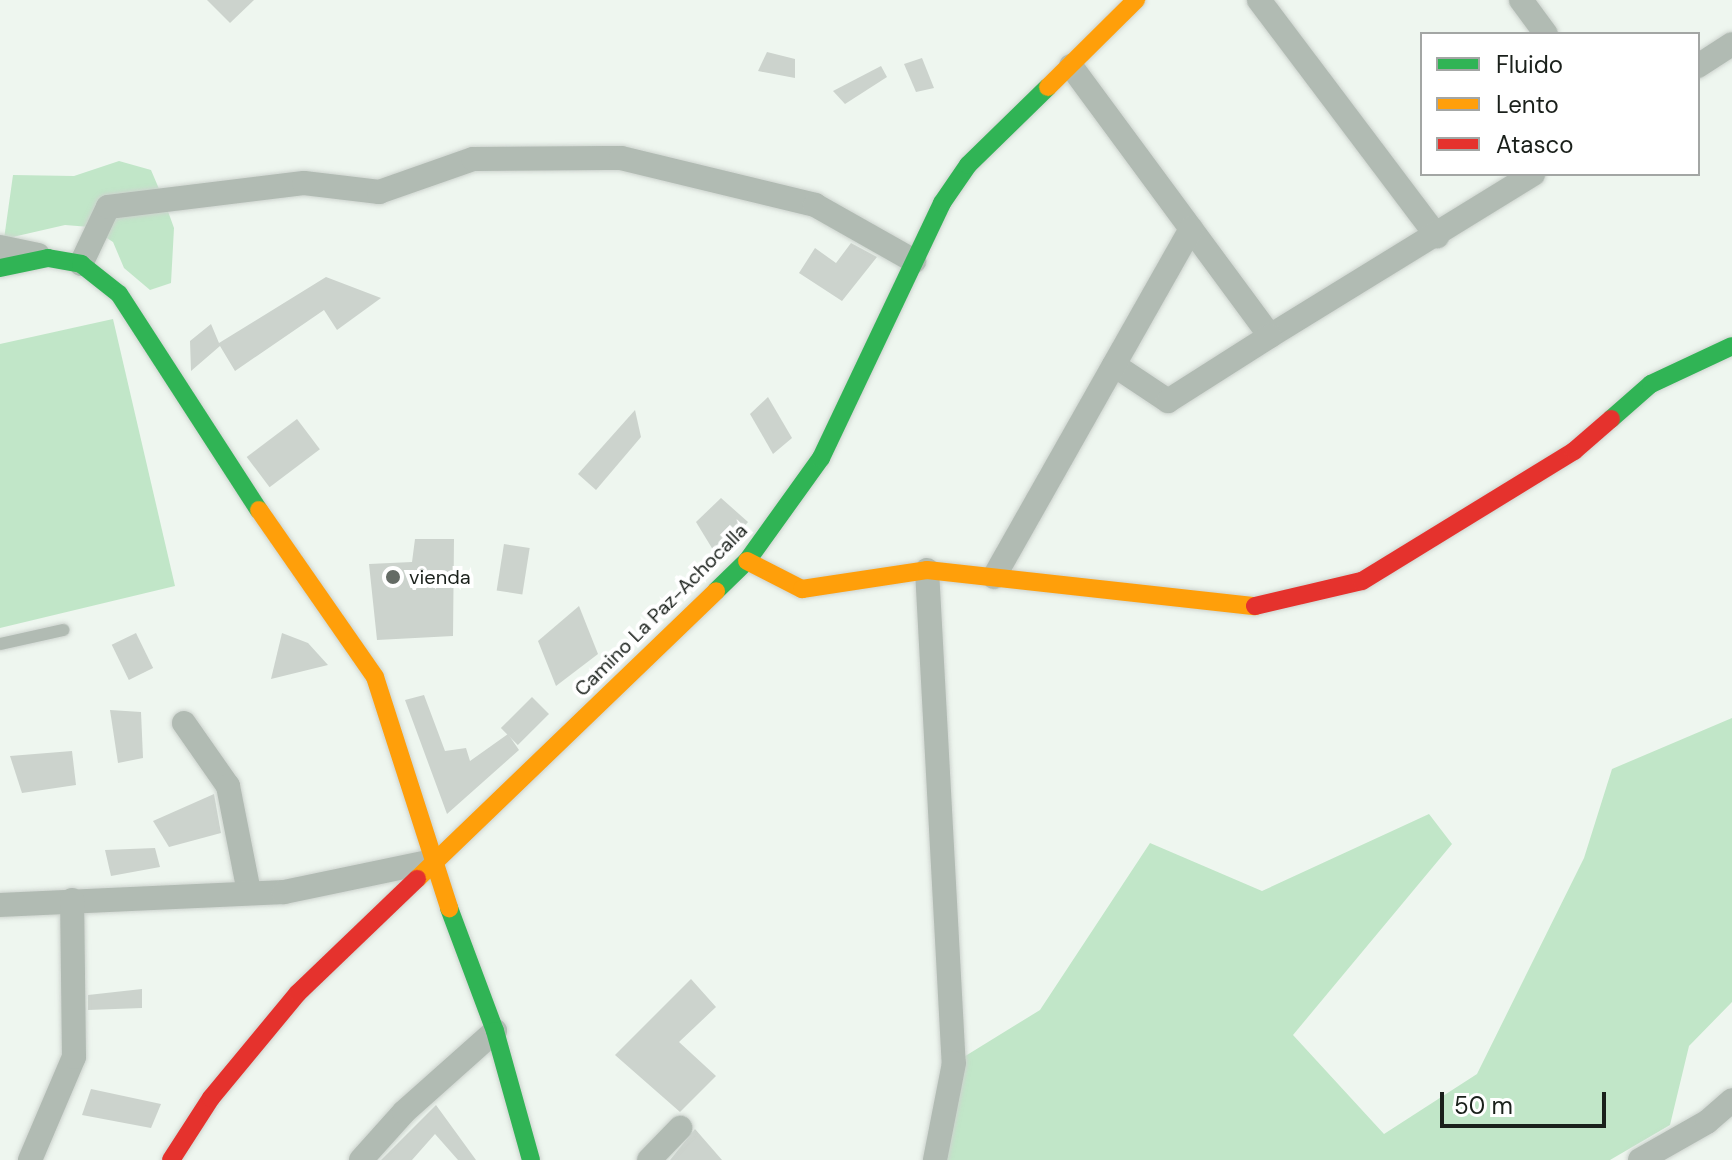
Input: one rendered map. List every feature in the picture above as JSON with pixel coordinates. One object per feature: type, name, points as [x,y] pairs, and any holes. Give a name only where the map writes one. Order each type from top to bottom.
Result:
[{"type":"main road","name":"Camino La Paz-Achocalla","points":[[171,1160],[211,1098],[298,993],[747,561],[821,458],[914,261],[968,165],[1136,0]]},
{"type":"main road","points":[[0,268],[48,258],[81,264],[124,301],[211,441],[375,677],[495,1031],[531,1160]]},
{"type":"main road","points":[[747,561],[802,589],[927,570],[1268,607],[1362,581],[1574,451],[1651,384],[1732,346]]},
{"type":"street","points":[[1259,0],[1437,236]]},
{"type":"street","points":[[1521,0],[1545,32]]},
{"type":"street","points":[[1700,65],[1732,44]]},
{"type":"street","points":[[1071,66],[1270,336]]},
{"type":"street","points":[[81,264],[108,207],[304,183],[379,192],[473,159],[621,158],[815,205],[914,261]]},
{"type":"street","points":[[1114,365],[1168,401],[1530,176]]},
{"type":"street","points":[[994,577],[1191,229]]},
{"type":"street","points":[[0,247],[48,258]]},
{"type":"street","points":[[927,570],[954,1063],[935,1160]]},
{"type":"street","points":[[184,723],[228,786],[249,892]]},
{"type":"street","points":[[0,905],[284,892],[435,861]]},
{"type":"street","points":[[30,1160],[74,1057],[72,900]]},
{"type":"street","points":[[361,1160],[404,1112],[495,1031]]},
{"type":"street","points":[[1640,1160],[1707,1122],[1732,1100]]},
{"type":"street","points":[[649,1160],[680,1128]]},
{"type":"lane","points":[[0,644],[63,630]]},
{"type":"green space","points":[[119,161],[151,170],[174,228],[171,283],[150,290],[124,268],[113,242],[90,227],[65,225],[4,239],[13,175],[74,176]]},
{"type":"green space","points":[[113,319],[175,586],[0,628],[0,344]]},
{"type":"green space","points":[[1732,718],[1732,1002],[1689,1046],[1670,1125],[1610,1160],[935,1160],[954,1063],[1040,1010],[1150,843],[1262,891],[1429,814],[1452,844],[1293,1035],[1384,1134],[1477,1074],[1584,858],[1612,769]]},
{"type":"building","points":[[207,0],[254,0],[230,23]]},
{"type":"building","points":[[767,52],[795,59],[795,78],[758,71]]},
{"type":"building","points":[[922,58],[934,88],[916,92],[904,64]]},
{"type":"building","points":[[881,66],[887,77],[845,104],[833,91]]},
{"type":"building","points":[[851,243],[877,257],[842,301],[799,273],[815,248],[836,263]]},
{"type":"building","points":[[326,277],[381,298],[337,330],[324,310],[235,371],[220,346],[191,371],[190,341],[211,324],[219,343]]},
{"type":"building","points":[[768,397],[792,438],[773,454],[750,414]]},
{"type":"building","points":[[635,410],[641,437],[596,490],[578,474]]},
{"type":"building","points":[[297,419],[320,449],[270,487],[247,457]]},
{"type":"building","points":[[721,498],[748,522],[718,558],[696,522]]},
{"type":"building","points":[[415,539],[454,539],[453,636],[377,640],[369,564],[412,562]]},
{"type":"building","points":[[504,544],[530,548],[522,594],[497,590]]},
{"type":"building","points":[[579,606],[598,654],[556,686],[538,641]]},
{"type":"building","points":[[136,633],[153,668],[129,680],[112,645]]},
{"type":"building","points":[[282,633],[308,643],[328,665],[271,679]]},
{"type":"building","points":[[424,695],[445,751],[466,748],[470,761],[508,734],[519,750],[447,814],[405,700]]},
{"type":"building","points":[[532,697],[549,714],[518,745],[501,728]]},
{"type":"building","points":[[110,710],[141,712],[143,758],[118,763]]},
{"type":"building","points":[[72,751],[76,785],[22,793],[10,756]]},
{"type":"building","points":[[214,794],[221,833],[169,847],[153,821]]},
{"type":"building","points":[[155,848],[160,867],[111,876],[105,850]]},
{"type":"building","points":[[691,979],[716,1007],[679,1042],[716,1076],[680,1112],[615,1055]]},
{"type":"building","points":[[142,989],[142,1008],[88,1010],[88,995]]},
{"type":"building","points":[[91,1089],[161,1104],[151,1128],[82,1115]]},
{"type":"building","points":[[436,1105],[476,1160],[458,1160],[435,1134],[412,1160],[381,1160]]},
{"type":"building","points":[[695,1129],[722,1160],[670,1160]]},
{"type":"traffic: fast","points":[[716,591],[747,561],[821,458],[942,203],[968,165],[1048,87]]},
{"type":"traffic: fast","points":[[0,268],[48,258],[81,264],[119,294],[259,510]]},
{"type":"traffic: fast","points":[[1611,419],[1651,384],[1732,346]]},
{"type":"traffic: fast","points":[[449,908],[495,1031],[531,1160]]},
{"type":"traffic: slow","points":[[1048,87],[1136,0]]},
{"type":"traffic: slow","points":[[259,510],[375,677],[449,908]]},
{"type":"traffic: slow","points":[[747,561],[802,589],[927,570],[1255,606]]},
{"type":"traffic: slow","points":[[417,879],[716,591]]},
{"type":"traffic: jam","points":[[1255,606],[1362,581],[1574,451],[1611,419]]},
{"type":"traffic: jam","points":[[171,1160],[211,1098],[298,993],[417,879]]},
{"type":"place","name":"vienda","points":[[393,577]]}]
